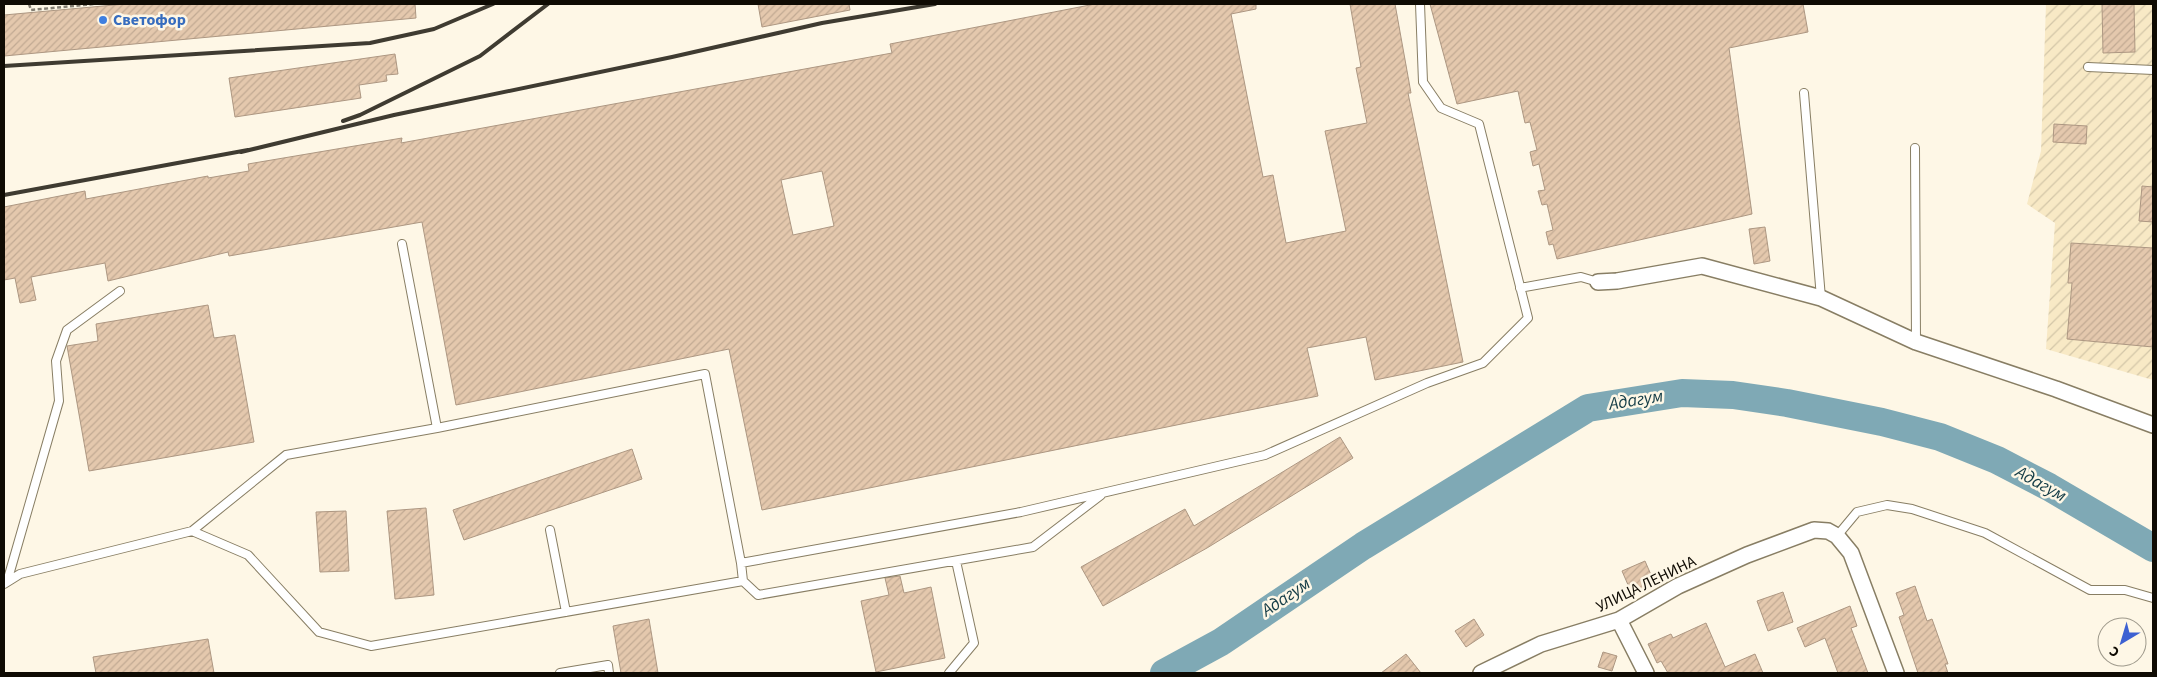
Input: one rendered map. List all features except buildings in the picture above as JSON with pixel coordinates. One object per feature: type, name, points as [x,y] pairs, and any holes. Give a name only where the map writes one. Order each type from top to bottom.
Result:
[{"type":"street","points":[[1598,282],[1617,281],[1702,266],[1821,298],[1916,342],[2056,389],[2153,425]]},
{"type":"street","name":"УЛИЦА ЛЕНИНА","points":[[1482,673],[1541,644],[1619,620],[1678,586],[1798,535],[1814,530],[1832,533]]},
{"type":"street","points":[[1832,533],[1851,553],[1896,673]]},
{"type":"street","points":[[1619,620],[1646,673]]},
{"type":"lane","points":[[741,562],[1021,512],[1265,455],[1426,383],[1483,363],[1528,318],[1479,124],[1441,108],[1423,82],[1420,4]]},
{"type":"lane","points":[[2088,66],[2153,70]]},
{"type":"lane","points":[[1804,93],[1821,298]]},
{"type":"lane","points":[[1915,148],[1916,342]]},
{"type":"lane","points":[[402,244],[438,428]]},
{"type":"lane","points":[[1520,288],[1581,278],[1598,282]]},
{"type":"lane","points":[[5,583],[59,401],[56,361],[67,330],[120,291]]},
{"type":"lane","points":[[5,583],[20,574],[192,531],[286,455],[438,428],[705,374],[743,581],[758,595],[1034,547],[1105,492]]},
{"type":"lane","points":[[1832,533],[1857,512],[1887,505],[1912,509],[1985,533],[2090,590],[2126,590],[2153,598]]},
{"type":"lane","points":[[550,530],[566,612]]},
{"type":"lane","points":[[192,531],[248,555],[319,632],[371,646],[743,581]]},
{"type":"lane","points":[[949,673],[974,643],[956,561]]},
{"type":"lane","points":[[560,673],[608,665],[609,673]]},
{"type":"path","points":[[29,4],[31,10],[94,4]]},
{"type":"shaded area","points":[[2046,4],[2153,4],[2153,380],[2046,349],[2055,223],[2027,204],[2041,151]]},
{"type":"waterway","name":"Адагум","points":[[1164,673],[1221,642],[1363,546],[1588,408],[1682,393],[1733,395],[1787,403],[1882,422],[1940,437],[1997,460],[2049,487],[2153,548]]},
{"type":"railway","points":[[4,66],[370,43],[434,29],[493,4]]},
{"type":"railway","points":[[343,121],[360,115],[480,56],[548,4]]},
{"type":"railway","points":[[241,152],[394,115],[672,57],[822,23],[935,4]]},
{"type":"railway","points":[[4,195],[248,150]]},
{"type":"place","name":"Светофор","points":[[103,20]]}]
